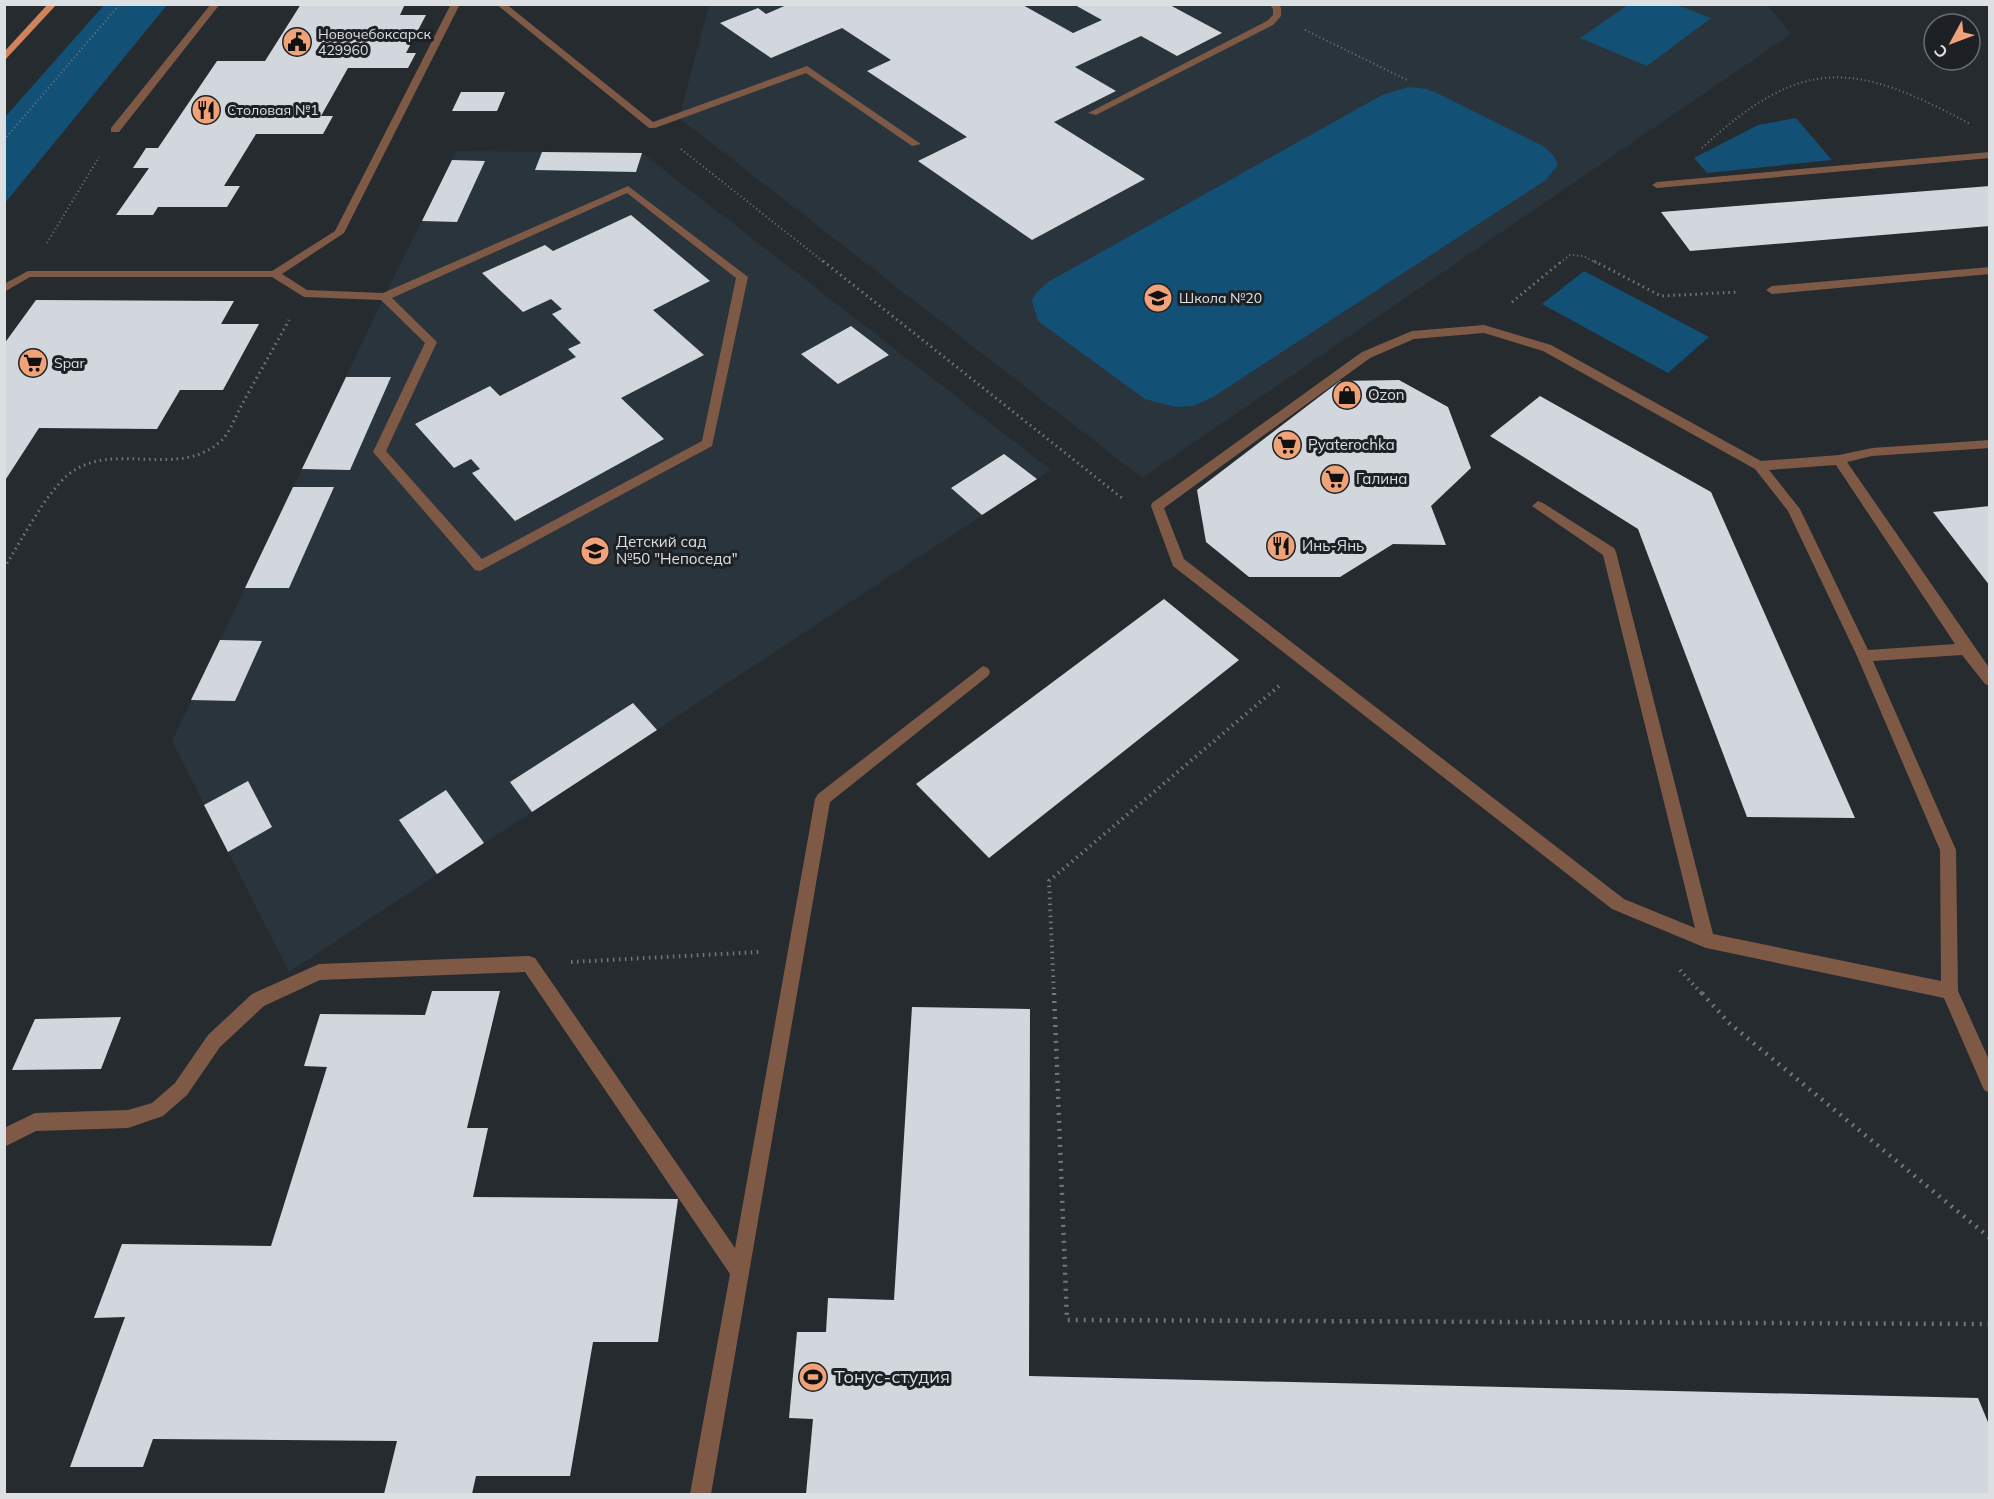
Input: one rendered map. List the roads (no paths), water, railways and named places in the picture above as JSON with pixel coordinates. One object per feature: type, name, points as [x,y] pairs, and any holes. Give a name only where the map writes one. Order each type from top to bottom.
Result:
[{"type":"main road","points":[[6,55],[53,4]]},
{"type":"lane","points":[[115,130],[216,4]]},
{"type":"lane","points":[[4,290],[28,274],[274,274],[339,233],[456,4]]},
{"type":"lane","points":[[500,4],[652,126],[807,69],[916,144]]},
{"type":"lane","points":[[1093,113],[1270,23],[1277,16],[1277,8],[1273,4]]},
{"type":"lane","points":[[1657,185],[1989,155]]},
{"type":"lane","points":[[274,274],[304,293],[384,297],[628,189],[742,277],[708,443],[480,566],[380,452],[431,342],[384,297]]},
{"type":"lane","points":[[1772,290],[1989,270]]},
{"type":"lane","points":[[1950,991],[1706,940],[1618,904],[1178,562],[1157,506],[1366,355],[1412,335],[1484,329],[1546,348],[1760,466],[1793,509],[1864,656],[1948,850],[1950,991],[1989,1084]]},
{"type":"lane","points":[[1760,466],[1839,460],[1872,452],[1989,444]]},
{"type":"lane","points":[[1839,460],[1989,680]]},
{"type":"lane","points":[[1539,506],[1609,552],[1706,940]]},
{"type":"lane","points":[[1864,656],[1966,649]]},
{"type":"lane","points":[[701,1494],[823,799],[983,672]]},
{"type":"lane","points":[[4,1138],[35,1122],[128,1119],[157,1110],[181,1089],[214,1041],[258,1000],[320,972],[529,964],[740,1272]]},
{"type":"place","name":"Новочебоксарск 429960","points":[[297,42]]},
{"type":"place","name":"Столовая №1","points":[[206,110]]},
{"type":"place","name":"Школа №20","points":[[1158,298]]},
{"type":"place","name":"Spar","points":[[33,363]]},
{"type":"place","name":"Ozon","points":[[1347,395]]},
{"type":"place","name":"Pyaterochka","points":[[1287,445]]},
{"type":"place","name":"Галина","points":[[1335,479]]},
{"type":"place","name":"Инь-Янь","points":[[1281,546]]},
{"type":"place","name":"Детский сад №50 \"Непоседа\"","points":[[595,551]]},
{"type":"place","name":"Тонус-студия","points":[[813,1377]]}]
